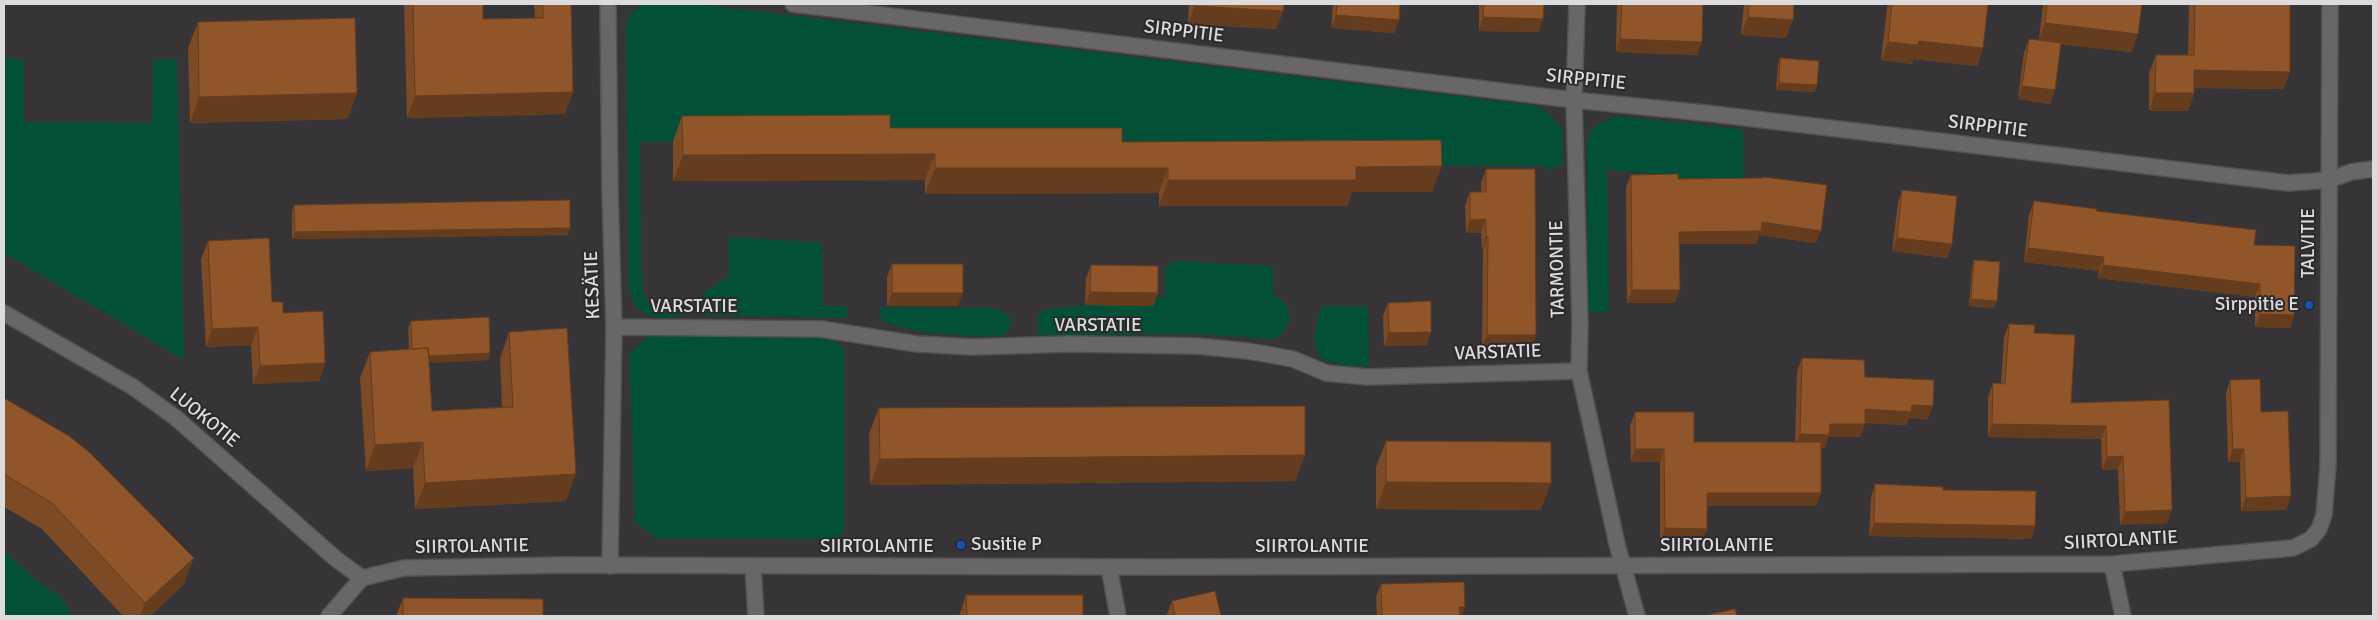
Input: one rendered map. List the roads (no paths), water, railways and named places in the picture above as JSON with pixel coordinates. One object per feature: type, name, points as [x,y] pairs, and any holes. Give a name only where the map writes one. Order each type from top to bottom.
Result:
[{"type":"street","name":"KESÄTIE","points":[[608,4],[614,327],[610,566]]},
{"type":"street","name":"SIRPPITIE","points":[[793,4],[1574,100],[1705,113],[2289,183],[2329,180],[2351,172],[2373,168]]},
{"type":"street","name":"TARMONTIE","points":[[1577,4],[1574,100],[1580,324],[1579,371],[1637,616]]},
{"type":"street","name":"TALVITIE","points":[[2311,539],[2319,529],[2324,515],[2328,465],[2330,4]]},
{"type":"street","name":"LUOKOTIE","points":[[4,313],[133,387],[176,418],[336,559],[362,578]]},
{"type":"street","name":"VARSTATIE","points":[[614,327],[821,329],[917,344],[973,347],[1068,344],[1197,346],[1248,351],[1293,359],[1326,373],[1368,377],[1579,371]]},
{"type":"street","name":"SIIRTOLANTIE","points":[[362,578],[404,568],[610,566],[1624,567],[2112,564],[2293,548],[2311,539]]},
{"type":"street","points":[[2112,564],[2123,616]]},
{"type":"street","points":[[753,567],[756,616]]},
{"type":"street","points":[[1109,567],[1118,616]]},
{"type":"street","points":[[329,616],[362,578]]},
{"type":"place","name":"Sirppitie E","points":[[2309,305]]},
{"type":"place","name":"Susitie P","points":[[961,545]]}]
